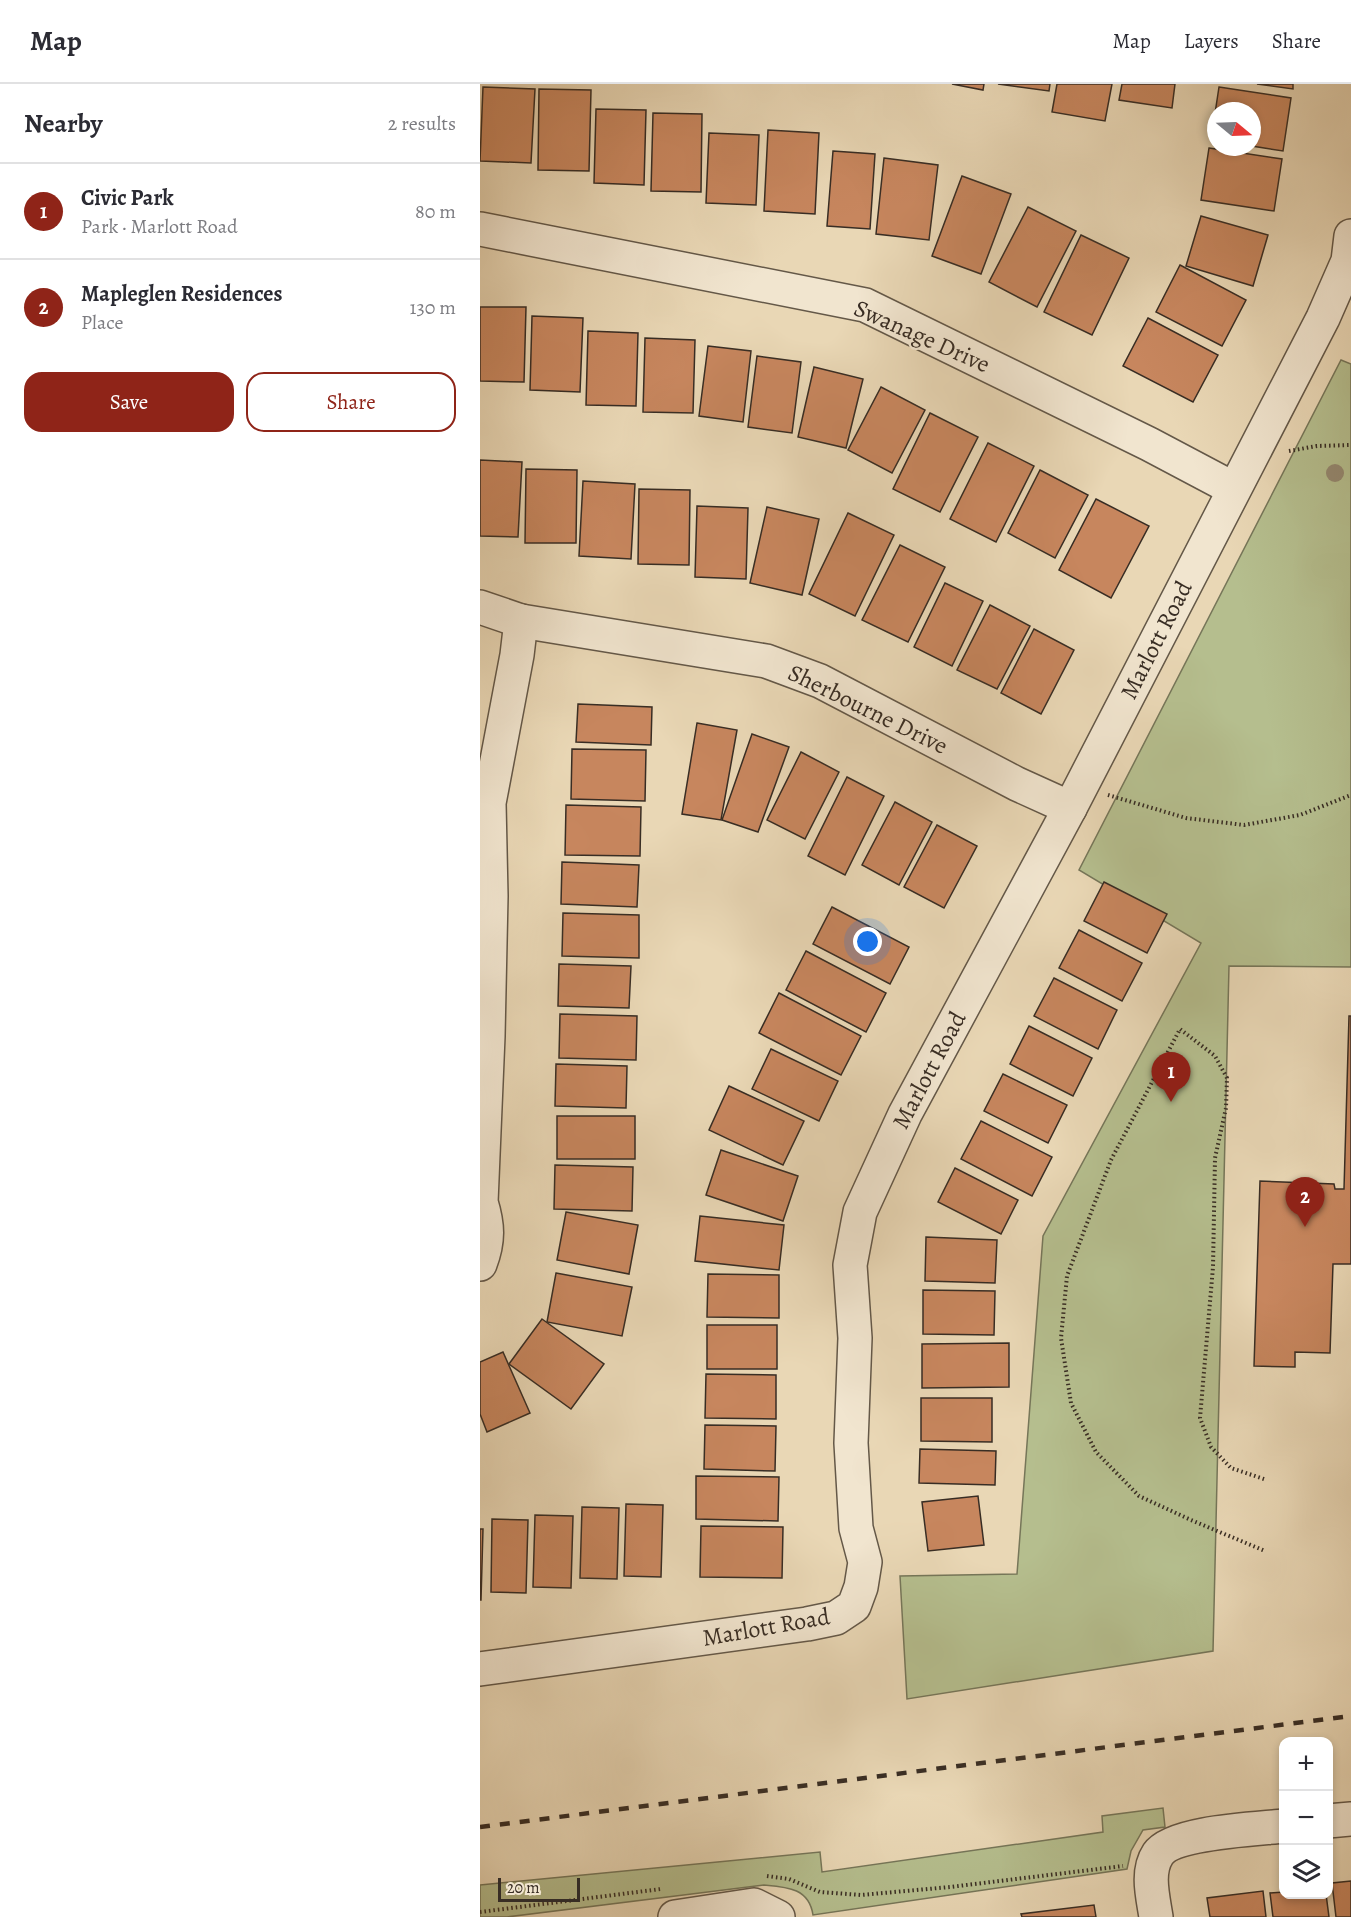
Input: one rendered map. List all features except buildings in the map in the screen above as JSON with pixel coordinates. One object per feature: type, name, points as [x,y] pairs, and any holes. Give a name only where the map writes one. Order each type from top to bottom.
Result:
[{"type":"street","name":"Swanage Drive","points":[[480,229],[865,305],[1149,444],[1234,489]]},
{"type":"street","name":"Marlott Road","points":[[480,1669],[807,1624],[836,1618],[854,1606],[861,1587],[865,1562],[856,1528],[852,1443],[855,1338],[850,1265],[860,1212],[905,1114],[1076,795],[1327,309],[1348,261],[1351,236]]},
{"type":"street","name":"Sherbourne Drive","points":[[480,607],[521,621],[766,661],[820,681],[1017,784],[1076,795]]},
{"type":"street","points":[[480,1264],[486,1247],[487,1230],[487,1221],[481,1202],[488,1036],[489,803],[517,655],[521,621]]},
{"type":"street","points":[[1333,1821],[1351,1819]]},
{"type":"street","points":[[1156,1917],[1150,1887],[1157,1855],[1165,1846],[1197,1836],[1279,1827]]},
{"type":"street","points":[[669,1903],[754,1905],[778,1917]]},
{"type":"path","points":[[1256,447],[1283,452],[1317,446],[1351,445]]},
{"type":"path","points":[[1076,795],[1104,794],[1186,818],[1244,825],[1300,815],[1351,795]]},
{"type":"path","points":[[1264,1479],[1232,1468],[1211,1447],[1200,1418],[1213,1267],[1215,1158],[1226,1108],[1227,1078],[1215,1056],[1180,1029],[1111,1160],[1067,1276],[1061,1338],[1071,1403],[1096,1452],[1139,1496],[1265,1551]]},
{"type":"path","points":[[766,1876],[789,1879],[820,1892],[861,1895],[950,1887],[1131,1865]]},
{"type":"path","points":[[480,1912],[669,1903]]},
{"type":"green space","points":[[1341,360],[1351,364],[1351,967],[1229,966],[1213,1651],[907,1699],[900,1576],[1017,1574],[1043,1236],[1201,943],[1079,870]]},
{"type":"green space","points":[[1163,1808],[1165,1827],[1143,1830],[1131,1851],[1127,1869],[813,1915],[811,1906],[802,1894],[789,1888],[764,1885],[507,1917],[480,1917],[480,1885],[820,1852],[822,1872],[1103,1832],[1102,1816]]},
{"type":"railway","points":[[480,1827],[1351,1716]]},
{"type":"place","name":"Civic Park","points":[[1171,1102]]},
{"type":"place","name":"Mapleglen Residences","points":[[1305,1227]]}]
